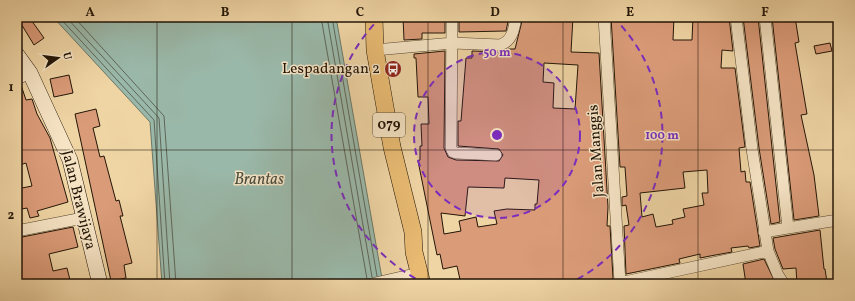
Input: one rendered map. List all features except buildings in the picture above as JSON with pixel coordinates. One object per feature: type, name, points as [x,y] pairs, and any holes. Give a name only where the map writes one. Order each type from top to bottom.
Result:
[{"type":"main road","name":"079","points":[[374,17],[375,50],[392,147],[413,232],[420,244],[419,280]]},
{"type":"main road","name":"Jalan Brawijaya","points":[[17,55],[24,76],[70,160],[100,284]]},
{"type":"street","points":[[452,17],[452,150],[456,153],[496,155]]},
{"type":"street","points":[[375,50],[453,43],[504,44],[512,33],[516,17]]},
{"type":"street","name":"Jalan Manggis","points":[[604,17],[618,283]]},
{"type":"street","points":[[736,17],[764,232],[768,251],[778,275],[784,284]]},
{"type":"street","points":[[765,17],[788,228]]},
{"type":"street","points":[[17,231],[83,218]]},
{"type":"street","points":[[764,232],[838,220]]},
{"type":"street","points":[[618,283],[768,251]]},
{"type":"street","points":[[371,284],[419,280]]},
{"type":"water","name":"Brantas","points":[[53,17],[336,17],[383,284],[162,284],[150,122]]},
{"type":"place","name":"Lespadangan 2","points":[[393,69]]}]
